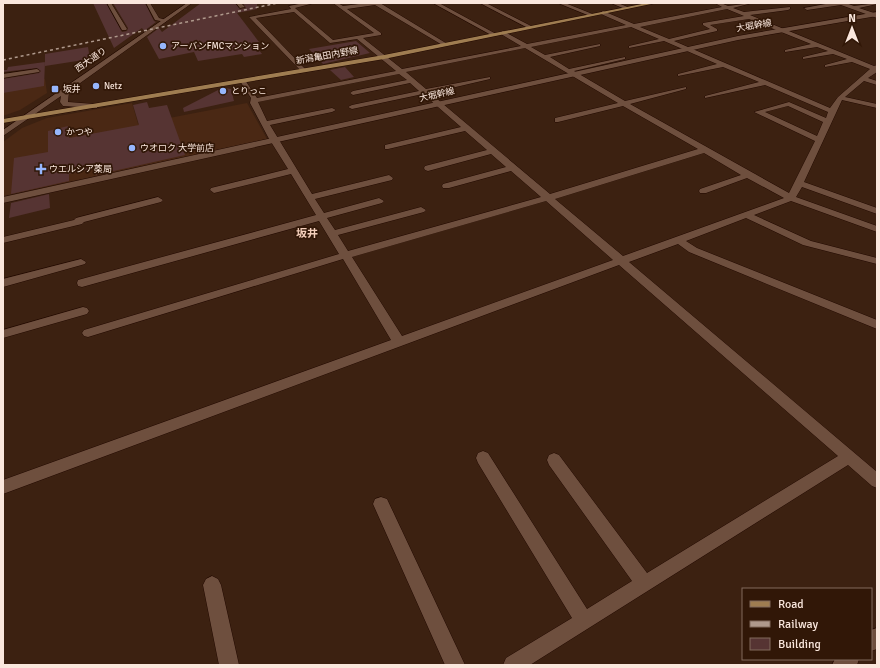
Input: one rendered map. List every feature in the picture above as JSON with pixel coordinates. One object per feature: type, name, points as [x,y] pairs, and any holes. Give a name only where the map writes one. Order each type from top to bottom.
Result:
[{"type":"main road","name":"新潟亀田内野線","points":[[3,121],[384,57],[654,3]]},
{"type":"street","points":[[109,3],[124,29]]},
{"type":"street","points":[[148,3],[157,19],[164,21]]},
{"type":"street","name":"西大通り","points":[[3,134],[190,3]]},
{"type":"street","points":[[312,3],[291,7],[332,42],[379,34],[335,3]]},
{"type":"street","points":[[343,8],[377,3],[446,44]]},
{"type":"street","points":[[435,3],[495,35]]},
{"type":"street","points":[[482,3],[530,27]]},
{"type":"street","points":[[560,3],[592,15]]},
{"type":"street","points":[[614,3],[627,8]]},
{"type":"street","points":[[718,3],[876,69]]},
{"type":"street","points":[[254,101],[526,46],[750,3]]},
{"type":"street","points":[[807,8],[841,3],[876,15]]},
{"type":"street","points":[[853,7],[877,3]]},
{"type":"street","points":[[743,14],[788,8]]},
{"type":"street","points":[[296,10],[252,17],[303,70]]},
{"type":"street","points":[[442,12],[450,10]]},
{"type":"street","points":[[603,13],[634,25],[763,83],[830,116]]},
{"type":"street","name":"大堀幹線","points":[[3,200],[438,104],[569,72],[782,30],[876,15]]},
{"type":"street","points":[[631,47],[715,30],[705,24],[750,17]]},
{"type":"street","points":[[629,32],[643,30]]},
{"type":"street","points":[[503,33],[807,210],[877,236]]},
{"type":"street","points":[[358,38],[384,57],[877,481]]},
{"type":"street","points":[[593,40],[600,38]]},
{"type":"street","points":[[543,57],[598,45]]},
{"type":"street","points":[[787,51],[817,45]]},
{"type":"street","points":[[805,58],[834,52]]},
{"type":"street","points":[[569,72],[623,58]]},
{"type":"street","points":[[827,66],[852,60]]},
{"type":"street","points":[[680,75],[722,65]]},
{"type":"street","points":[[3,487],[789,199],[799,183],[840,98],[876,69]]},
{"type":"street","points":[[3,76],[36,72]]},
{"type":"street","points":[[352,107],[488,78]]},
{"type":"street","points":[[863,79],[877,83]]},
{"type":"street","points":[[244,81],[254,98],[265,124],[292,171],[346,255],[399,342]]},
{"type":"street","points":[[353,94],[412,81]]},
{"type":"street","points":[[707,97],[763,83]]},
{"type":"street","points":[[558,120],[684,88]]},
{"type":"street","points":[[66,90],[64,102],[66,104],[94,106]]},
{"type":"street","points":[[840,98],[877,106]]},
{"type":"street","points":[[819,140],[758,112],[789,104],[830,116]]},
{"type":"street","points":[[265,124],[332,110]]},
{"type":"street","points":[[388,147],[466,128]]},
{"type":"street","points":[[88,333],[346,255],[548,198],[704,150]]},
{"type":"street","points":[[428,168],[493,151]]},
{"type":"street","points":[[446,186],[512,168]]},
{"type":"street","points":[[214,190],[292,171]]},
{"type":"street","points":[[703,191],[748,175]]},
{"type":"street","points":[[309,198],[389,178]]},
{"type":"street","points":[[799,183],[877,211]]},
{"type":"street","points":[[789,199],[877,229]]},
{"type":"street","points":[[3,240],[158,200]]},
{"type":"street","points":[[82,284],[379,201]]},
{"type":"street","points":[[332,234],[421,210]]},
{"type":"street","points":[[746,215],[807,243],[877,261]]},
{"type":"street","points":[[679,240],[692,250],[877,325]]},
{"type":"street","points":[[3,283],[81,262]]},
{"type":"street","points":[[3,334],[83,311]]},
{"type":"street","points":[[513,665],[849,457]]},
{"type":"street","points":[[483,458],[584,620]]},
{"type":"street","points":[[554,460],[644,583]]},
{"type":"street","points":[[381,504],[455,665]]},
{"type":"street","points":[[212,585],[228,665]]},
{"type":"shaded area","points":[[45,79],[47,93],[20,110],[3,116],[3,85]]},
{"type":"shaded area","points":[[132,103],[138,124],[247,103],[267,139],[3,196],[3,142],[22,128],[47,118]]},
{"type":"building","points":[[93,3],[106,3],[122,32],[127,31],[128,28],[113,3],[145,3],[154,21],[156,22],[144,31],[142,28],[114,48]]},
{"type":"building","points":[[201,3],[235,3],[240,9],[246,8],[243,3],[257,3],[257,9],[237,13],[259,42],[254,43],[262,54],[244,57],[242,54],[198,61],[194,52],[159,59],[147,37],[159,28],[162,32]]},
{"type":"building","points":[[356,41],[370,53],[323,64],[309,49]]},
{"type":"building","points":[[88,47],[90,59],[45,66],[45,54]]},
{"type":"building","points":[[45,62],[44,86],[3,93],[3,79],[39,73],[41,71],[37,68],[3,72],[3,70],[7,70],[8,67]]},
{"type":"building","points":[[345,67],[354,77],[341,80],[330,70]]},
{"type":"building","points":[[220,89],[231,89],[234,101],[184,112],[183,108]]},
{"type":"building","points":[[147,102],[149,108],[167,105],[185,155],[96,175],[95,168],[69,174],[69,181],[11,194],[14,158],[48,152],[48,131],[68,126],[69,138],[139,125],[133,105]]},
{"type":"building","points":[[49,194],[50,208],[9,218],[11,203]]},
{"type":"railway","points":[[3,60],[278,3]]},
{"type":"place","name":"アーバンFMCマンション","points":[[163,46]]},
{"type":"place","name":"Netz","points":[[96,86]]},
{"type":"place","name":"坂井","points":[[55,89]]},
{"type":"place","name":"とりっこ","points":[[223,91]]},
{"type":"place","name":"かつや","points":[[58,132]]},
{"type":"place","name":"ウオロク 大学前店","points":[[132,148]]},
{"type":"place","name":"ウエルシア薬局","points":[[41,169]]},
{"type":"district","name":"坂井","points":[[307,233]]}]
